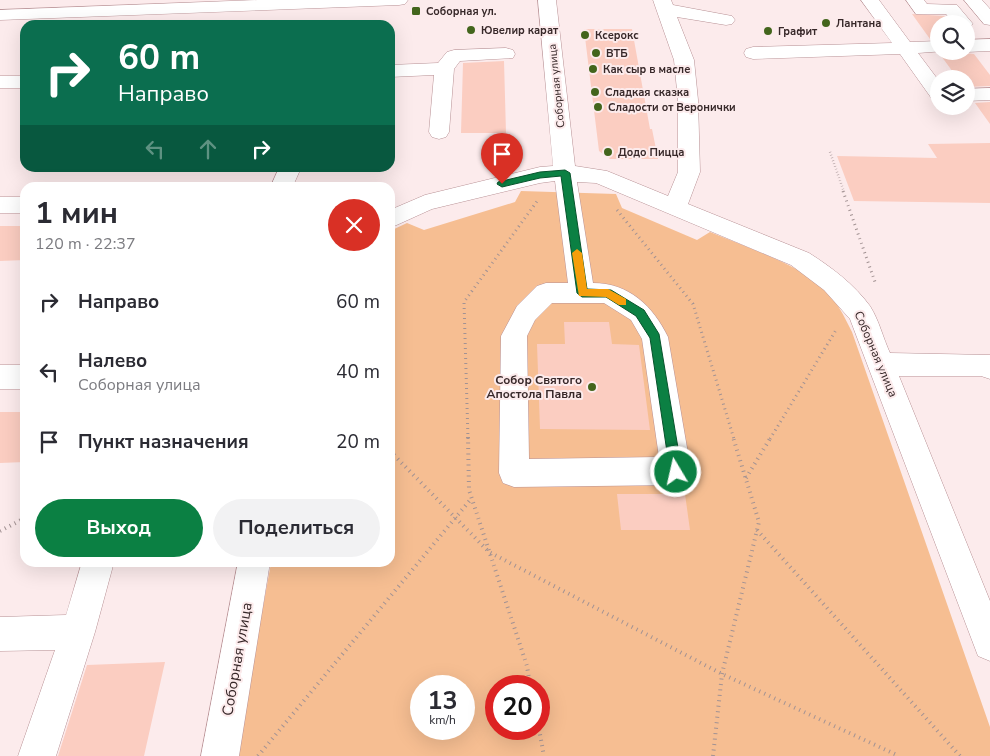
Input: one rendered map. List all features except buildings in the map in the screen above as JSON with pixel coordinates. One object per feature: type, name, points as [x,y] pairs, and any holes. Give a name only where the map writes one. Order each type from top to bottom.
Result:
[{"type":"street","points":[[0,15],[115,18],[243,14],[399,0]]},
{"type":"street","name":"Соборная улица","points":[[547,0],[565,173],[582,293]]},
{"type":"street","points":[[870,0],[930,83]]},
{"type":"street","points":[[915,0],[922,10],[952,9],[957,15]]},
{"type":"street","points":[[973,0],[990,20]]},
{"type":"street","points":[[664,5],[726,20]]},
{"type":"street","points":[[664,5],[684,60],[688,100],[689,172],[675,208]]},
{"type":"street","points":[[753,53],[930,47]]},
{"type":"street","points":[[439,132],[444,69],[454,56],[506,54]]},
{"type":"street","points":[[395,71],[444,69]]},
{"type":"street","points":[[0,82],[20,82]]},
{"type":"street","points":[[975,95],[990,94]]},
{"type":"street","name":"Соборная улица","points":[[395,218],[425,203],[540,175],[565,173],[599,176],[800,260],[826,276],[847,296],[861,314],[990,644]]},
{"type":"street","points":[[0,205],[20,205]]},
{"type":"street","points":[[582,293],[608,293],[640,313],[655,337],[676,472],[514,473],[514,336],[526,312],[546,294],[582,293]]},
{"type":"street","points":[[882,364],[988,363]]},
{"type":"street","points":[[0,377],[20,376]]},
{"type":"street","points":[[37,756],[78,632],[97,567]]},
{"type":"street","name":"Соборная улица","points":[[220,756],[253,567]]},
{"type":"street","points":[[0,634],[78,632]]},
{"type":"path","points":[[830,152],[876,282]]},
{"type":"path","points":[[612,203],[694,304],[759,522],[722,674],[713,756]]},
{"type":"path","points":[[746,478],[841,322]]},
{"type":"path","points":[[395,456],[490,552],[722,674],[898,756]]},
{"type":"path","points":[[258,756],[472,499]]},
{"type":"path","points":[[0,531],[20,521]]},
{"type":"path","points":[[757,530],[960,756]]},
{"type":"path","points":[[541,740],[544,756]]},
{"type":"shaded area","points":[[521,191],[616,194],[622,208],[697,240],[710,232],[785,263],[812,278],[822,286],[839,308],[852,332],[990,727],[990,756],[236,756],[270,567],[395,567],[395,229],[407,223],[424,230],[515,202]]},
{"type":"slow traffic","points":[[577,253],[582,293],[608,293],[622,302]]},
{"type":"place","name":"Соборная ул.","points":[[416,11]]},
{"type":"place","name":"Лантана","points":[[826,23]]},
{"type":"place","name":"Ювелир карат","points":[[471,30]]},
{"type":"place","name":"Графит","points":[[768,31]]},
{"type":"place","name":"Ксерокс","points":[[585,35]]},
{"type":"place","name":"ВТБ","points":[[596,53]]},
{"type":"place","name":"Как сыр в масле","points":[[593,69]]},
{"type":"place","name":"Сладкая сказка","points":[[595,92]]},
{"type":"place","name":"Сладости от Веронички","points":[[598,107]]},
{"type":"place","name":"Додо Пицца","points":[[608,152]]},
{"type":"place","name":"Собор Святого Апостола Павла","points":[[592,387]]},
{"type":"route","points":[[502,184],[540,175],[565,173],[582,293],[608,293],[640,313],[655,337],[676,472]]}]
